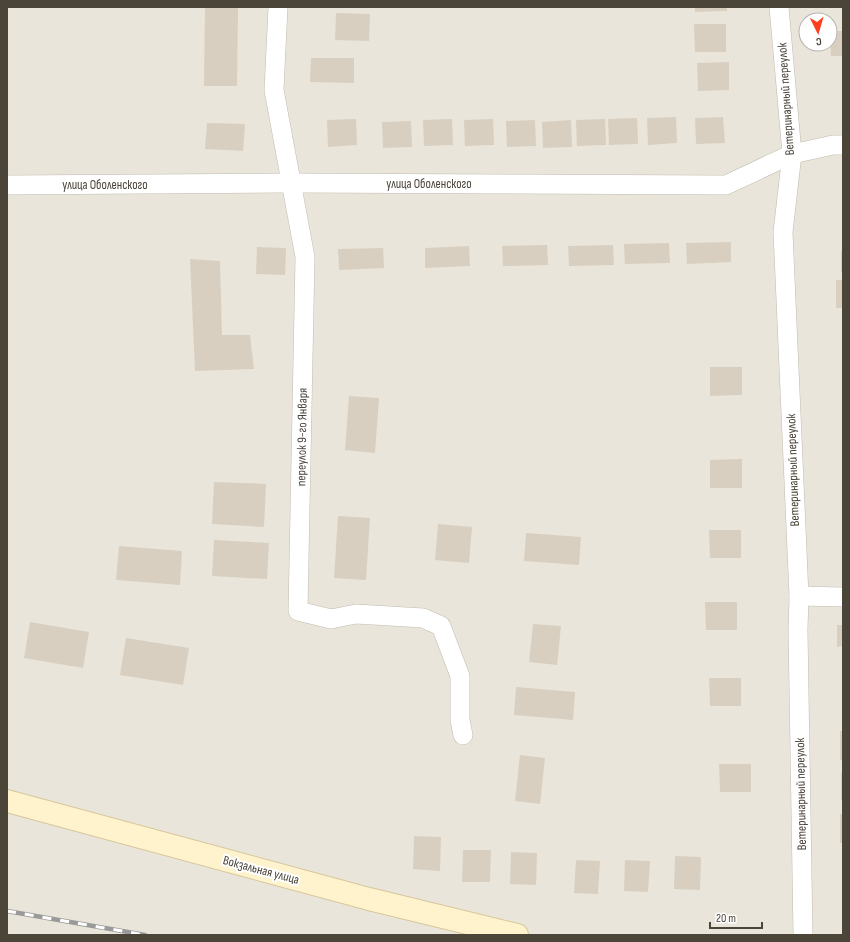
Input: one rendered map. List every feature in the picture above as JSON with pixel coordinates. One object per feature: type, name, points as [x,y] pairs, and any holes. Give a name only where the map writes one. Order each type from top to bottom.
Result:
[{"type":"main road","name":"Вокзальная улица","points":[[7,801],[369,899],[517,935]]},
{"type":"street","name":"переулок 9-го Января","points":[[278,7],[274,90],[305,257],[298,611],[331,619],[356,614],[423,618],[441,626],[460,676],[460,720],[462,735]]},
{"type":"street","name":"Ветеринарный переулок","points":[[779,7],[792,154],[783,232],[799,596],[798,630],[803,935]]},
{"type":"street","name":"улица Оболенского","points":[[7,185],[291,183],[726,185],[792,154],[833,145],[843,145]]},
{"type":"street","points":[[799,596],[843,597]]},
{"type":"shaded area","points":[[7,7],[843,7],[843,935],[7,935]]},
{"type":"building","points":[[205,7],[238,7],[237,86],[204,86]]},
{"type":"building","points":[[695,7],[727,7],[727,11],[695,12]]},
{"type":"building","points":[[336,13],[370,14],[369,41],[335,40]]},
{"type":"building","points":[[694,24],[726,24],[726,52],[695,52]]},
{"type":"building","points":[[838,31],[843,31],[843,56],[831,56],[831,52],[838,52]]},
{"type":"building","points":[[311,58],[354,58],[354,83],[310,82]]},
{"type":"building","points":[[729,62],[729,90],[698,91],[697,63]]},
{"type":"building","points":[[676,117],[677,143],[648,145],[647,118]]},
{"type":"building","points":[[723,117],[725,143],[696,144],[695,118]]},
{"type":"building","points":[[637,118],[638,144],[609,145],[608,119]]},
{"type":"building","points":[[356,119],[357,145],[328,147],[327,120]]},
{"type":"building","points":[[452,119],[453,145],[424,146],[423,120]]},
{"type":"building","points":[[493,119],[494,145],[465,146],[464,120]]},
{"type":"building","points":[[605,119],[606,145],[577,146],[576,120]]},
{"type":"building","points":[[535,120],[536,146],[507,147],[506,121]]},
{"type":"building","points":[[571,120],[572,147],[543,148],[542,122]]},
{"type":"building","points":[[411,121],[412,147],[383,148],[382,122]]},
{"type":"building","points":[[207,123],[245,124],[243,151],[205,149]]},
{"type":"building","points":[[731,242],[731,262],[687,264],[686,243]]},
{"type":"building","points":[[669,243],[670,263],[625,264],[624,244]]},
{"type":"building","points":[[547,245],[548,265],[503,266],[502,246]]},
{"type":"building","points":[[613,245],[614,265],[569,266],[568,246]]},
{"type":"building","points":[[469,246],[470,266],[425,268],[425,248]]},
{"type":"building","points":[[257,247],[286,248],[285,275],[256,274]]},
{"type":"building","points":[[383,248],[384,268],[339,270],[338,249]]},
{"type":"building","points":[[841,251],[843,251],[843,272],[841,272]]},
{"type":"building","points":[[190,259],[220,261],[222,335],[250,335],[254,369],[195,371]]},
{"type":"building","points":[[836,280],[843,280],[843,308],[836,308]]},
{"type":"building","points":[[710,367],[742,367],[742,395],[710,396]]},
{"type":"building","points":[[349,396],[379,398],[375,453],[345,450]]},
{"type":"building","points":[[742,459],[742,488],[710,488],[710,460]]},
{"type":"building","points":[[214,482],[266,484],[264,527],[212,524]]},
{"type":"building","points":[[338,516],[370,518],[366,580],[334,578]]},
{"type":"building","points":[[438,524],[472,527],[469,563],[435,560]]},
{"type":"building","points":[[709,530],[741,530],[741,558],[710,558]]},
{"type":"building","points":[[526,533],[581,537],[579,565],[524,561]]},
{"type":"building","points":[[214,540],[269,543],[267,579],[212,576]]},
{"type":"building","points":[[119,546],[182,551],[180,585],[116,580]]},
{"type":"building","points":[[705,602],[737,602],[737,630],[706,630]]},
{"type":"building","points":[[30,622],[89,632],[83,668],[24,658]]},
{"type":"building","points":[[533,624],[561,626],[557,665],[529,662]]},
{"type":"building","points":[[837,625],[843,625],[843,646],[837,647]]},
{"type":"building","points":[[126,638],[189,648],[183,685],[120,675]]},
{"type":"building","points":[[709,678],[741,678],[741,706],[710,706]]},
{"type":"building","points":[[516,687],[575,692],[573,720],[514,715]]},
{"type":"building","points":[[840,731],[843,731],[843,760],[840,760]]},
{"type":"building","points":[[520,755],[545,758],[540,804],[515,801]]},
{"type":"building","points":[[719,764],[751,764],[751,792],[720,792]]},
{"type":"building","points":[[841,772],[843,772],[843,800],[841,800]]},
{"type":"building","points":[[840,814],[843,814],[843,843],[840,843]]},
{"type":"building","points":[[414,836],[441,837],[440,871],[413,869]]},
{"type":"building","points":[[463,850],[491,850],[490,882],[462,882]]},
{"type":"building","points":[[511,852],[537,853],[536,885],[510,884]]},
{"type":"building","points":[[675,856],[701,857],[700,890],[674,889]]},
{"type":"building","points":[[576,860],[600,861],[598,894],[574,893]]},
{"type":"building","points":[[625,860],[650,861],[648,892],[624,891]]},
{"type":"railway","points":[[7,911],[145,935]]}]
